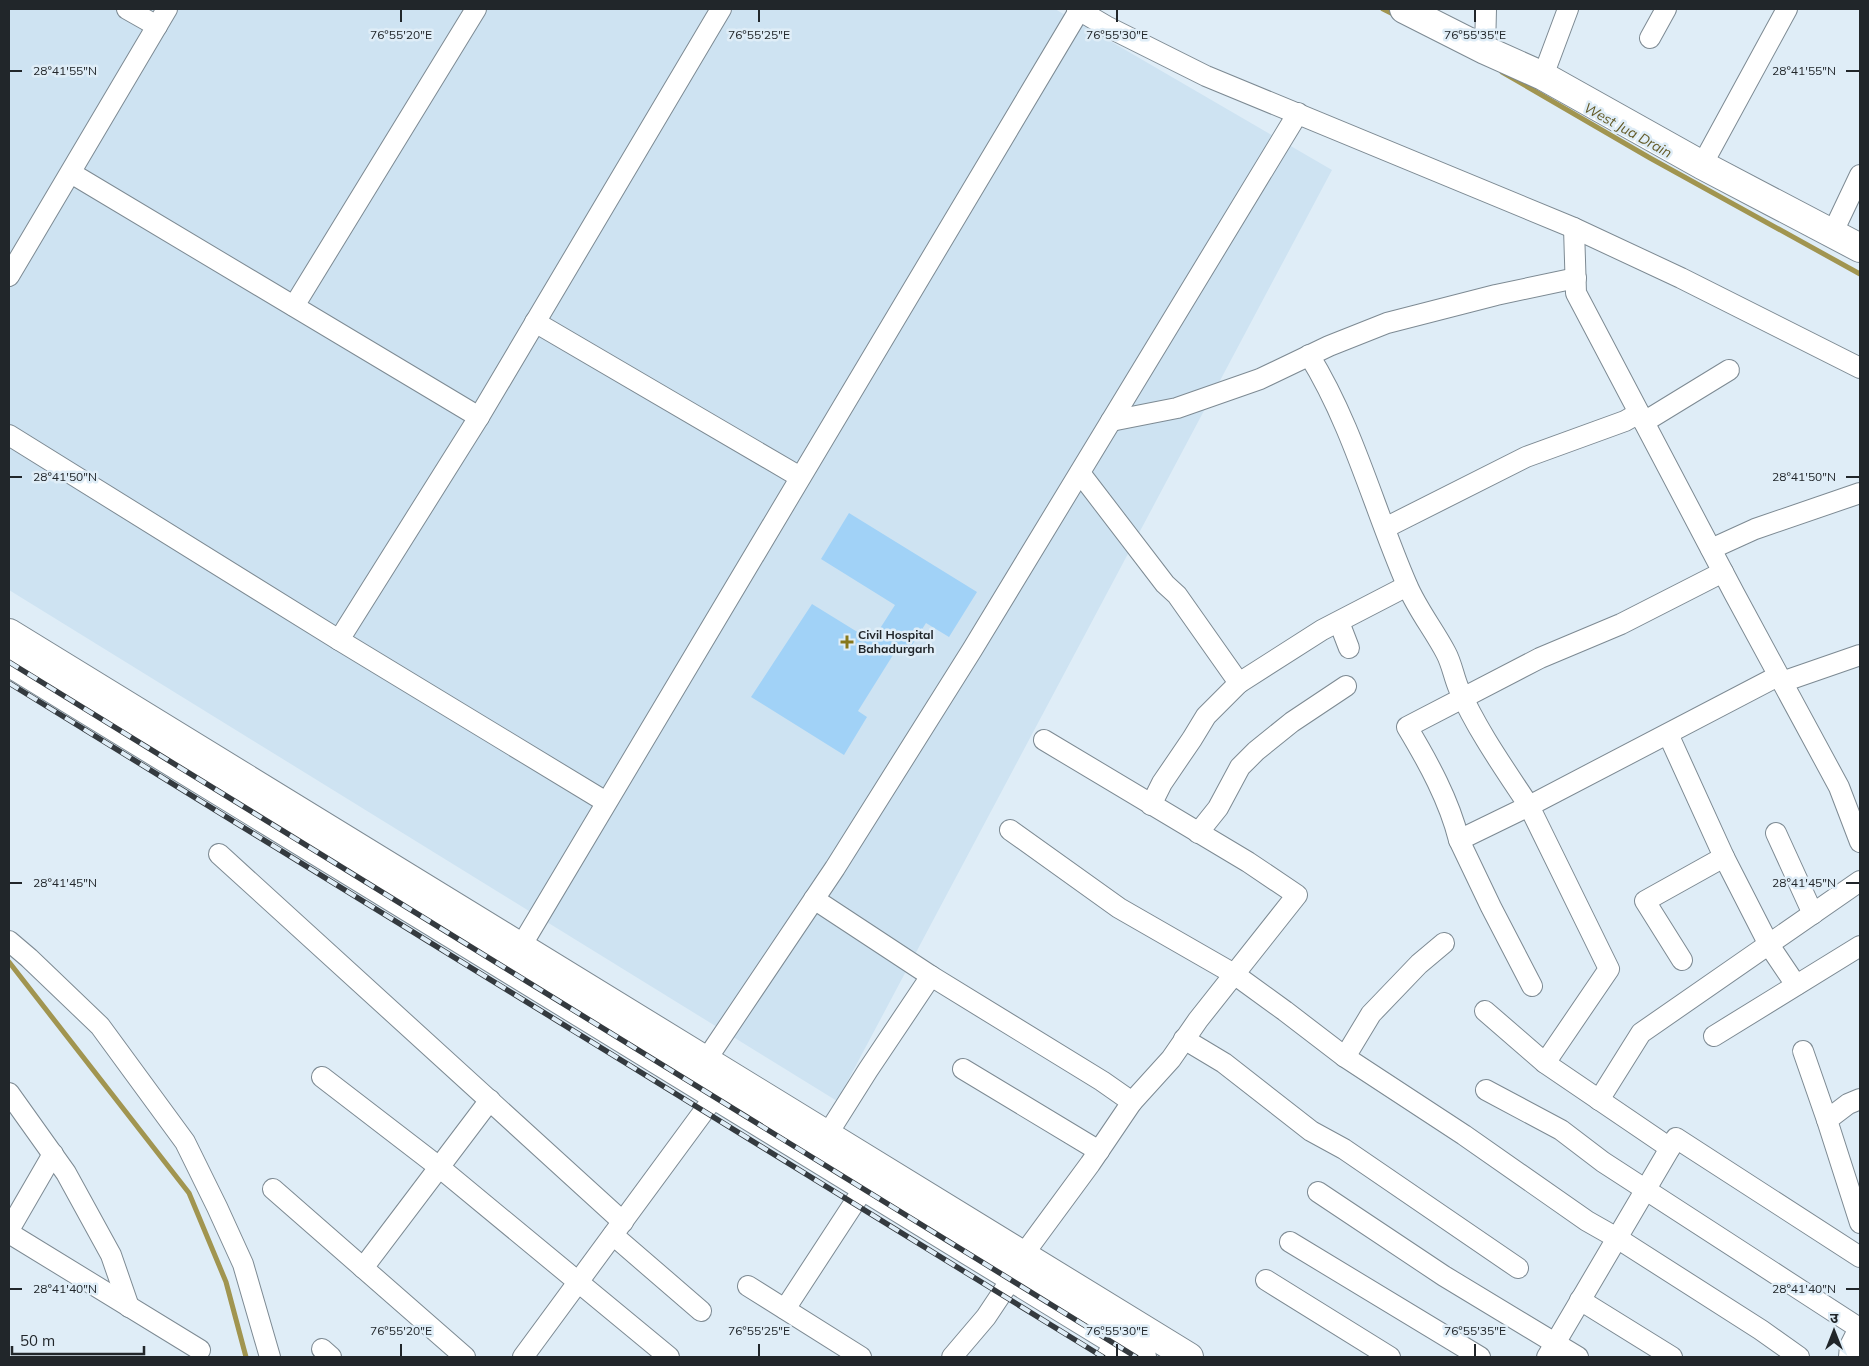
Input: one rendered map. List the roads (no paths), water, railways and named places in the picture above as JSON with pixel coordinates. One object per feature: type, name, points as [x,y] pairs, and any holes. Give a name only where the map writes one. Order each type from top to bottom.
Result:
[{"type":"main road","points":[[1404,9],[1485,50],[1543,76],[1702,165],[1860,248]]},
{"type":"main road","points":[[9,633],[514,957],[715,1096],[864,1188],[1018,1266],[1189,1357]]},
{"type":"main road","points":[[9,662],[514,957],[706,1060],[827,1135],[1018,1266],[1111,1349],[1142,1357]]},
{"type":"street","points":[[127,9],[157,26]]},
{"type":"street","points":[[9,276],[167,9]]},
{"type":"street","points":[[294,306],[476,9]]},
{"type":"street","points":[[338,640],[479,417],[721,9]]},
{"type":"street","points":[[514,957],[1079,9],[1106,26],[1206,76],[1574,228],[1681,278],[1860,368]]},
{"type":"street","points":[[1485,50],[1486,9]]},
{"type":"street","points":[[1543,76],[1568,9]]},
{"type":"street","points":[[1650,38],[1666,9]]},
{"type":"street","points":[[1702,165],[1787,9]]},
{"type":"street","points":[[706,1060],[814,899],[967,658],[1298,113]]},
{"type":"street","points":[[71,172],[479,417]]},
{"type":"street","points":[[1832,234],[1860,175]]},
{"type":"street","points":[[1574,228],[1576,293],[1839,787],[1860,842]]},
{"type":"street","points":[[1111,421],[1177,408],[1260,379],[1309,355],[1387,323],[1496,295],[1576,278]]},
{"type":"street","points":[[535,322],[800,477]]},
{"type":"street","points":[[1309,355],[1321,374],[1345,428],[1407,586],[1447,655],[1463,697],[1488,742],[1529,806],[1609,970],[1545,1063]]},
{"type":"street","points":[[1385,528],[1526,457],[1624,421],[1642,418],[1729,370]]},
{"type":"street","points":[[9,435],[338,640],[606,802]]},
{"type":"street","points":[[1080,473],[1165,584],[1177,595],[1239,683]]},
{"type":"street","points":[[1711,549],[1756,529],[1860,493]]},
{"type":"street","points":[[1532,986],[1490,907],[1459,840],[1454,822],[1440,790],[1407,726],[1540,658],[1621,624],[1723,572]]},
{"type":"street","points":[[1151,806],[1162,783],[1206,716],[1239,683],[1322,630],[1407,586]]},
{"type":"street","points":[[1339,622],[1349,648]]},
{"type":"street","points":[[1459,840],[1780,679],[1860,655]]},
{"type":"street","points":[[1198,833],[1218,808],[1240,767],[1251,756],[1292,722],[1346,686]]},
{"type":"street","points":[[1668,734],[1724,857],[1769,945],[1796,985]]},
{"type":"street","points":[[962,1354],[1018,1266],[1132,1102],[1171,1059],[1184,1039],[1297,895],[1248,862],[1151,806],[1120,784],[1044,740]]},
{"type":"street","points":[[1010,830],[1119,908],[1234,974],[1345,1057],[1587,1221],[1617,1238],[1761,1330],[1799,1357]]},
{"type":"street","points":[[1776,833],[1813,914]]},
{"type":"street","points":[[219,854],[490,1100],[701,1311]]},
{"type":"street","points":[[1682,960],[1645,901],[1724,857]]},
{"type":"street","points":[[1599,1100],[1640,1034],[1860,881]]},
{"type":"street","points":[[814,899],[931,976],[1102,1081],[1132,1102]]},
{"type":"street","points":[[9,941],[100,1026],[185,1142],[243,1264],[270,1357]]},
{"type":"street","points":[[1345,1057],[1371,1014],[1419,964],[1444,942]]},
{"type":"street","points":[[1714,1036],[1860,946]]},
{"type":"street","points":[[827,1135],[931,976]]},
{"type":"street","points":[[1485,1011],[1545,1063],[1670,1148]]},
{"type":"street","points":[[1184,1039],[1224,1063],[1311,1130],[1344,1149],[1518,1268]]},
{"type":"street","points":[[1803,1051],[1860,1223]]},
{"type":"street","points":[[963,1068],[1099,1151]]},
{"type":"street","points":[[322,1077],[439,1167],[669,1357]]},
{"type":"street","points":[[1486,1090],[1561,1130],[1603,1162],[1765,1269],[1859,1328],[1850,1346],[1849,1357]]},
{"type":"street","points":[[9,1093],[66,1173],[111,1255],[129,1306]]},
{"type":"street","points":[[523,1357],[715,1096]]},
{"type":"street","points":[[1827,1120],[1848,1104],[1860,1099]]},
{"type":"street","points":[[363,1268],[490,1100]]},
{"type":"street","points":[[1551,1350],[1676,1138],[1860,1256]]},
{"type":"street","points":[[53,1154],[9,1232],[200,1350]]},
{"type":"street","points":[[785,1309],[864,1188]]},
{"type":"street","points":[[273,1189],[465,1357]]},
{"type":"street","points":[[1318,1192],[1551,1350],[1578,1357]]},
{"type":"street","points":[[1290,1242],[1480,1357]]},
{"type":"street","points":[[1266,1280],[1390,1357]]},
{"type":"street","points":[[748,1286],[861,1357]]},
{"type":"street","points":[[1580,1300],[1672,1357]]},
{"type":"waterway","name":"West Jua Drain","points":[[1383,9],[1395,15]]},
{"type":"waterway","name":"West Jua Drain","points":[[1502,72],[1650,158],[1860,274]]},
{"type":"waterway","points":[[9,962],[189,1193],[226,1282],[246,1357]]},
{"type":"railway","points":[[9,662],[1136,1357]]},
{"type":"railway","points":[[9,683],[1103,1357]]},
{"type":"place","name":"Civil Hospital Bahadurgarh","points":[[847,642]]}]
